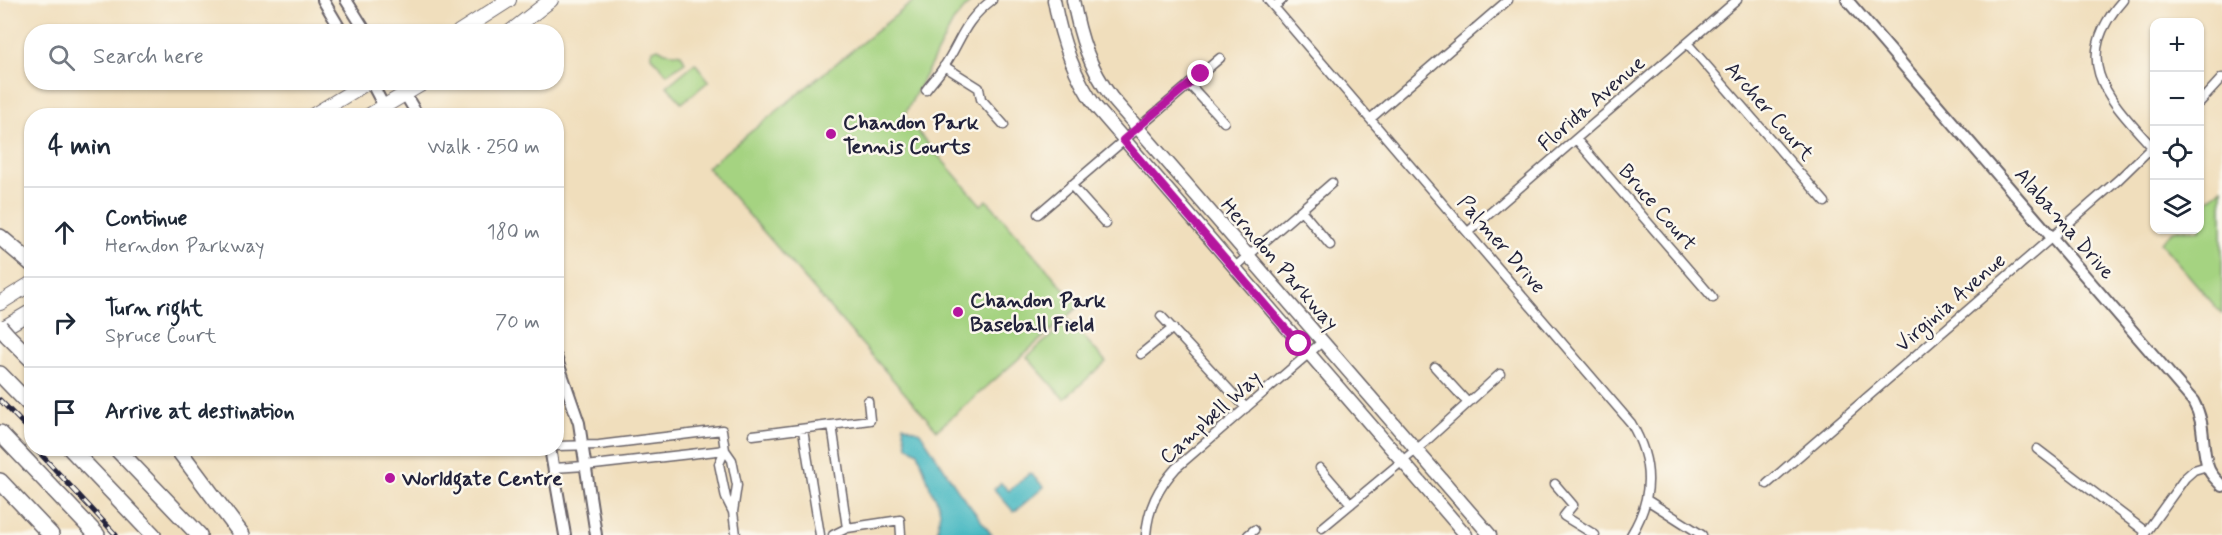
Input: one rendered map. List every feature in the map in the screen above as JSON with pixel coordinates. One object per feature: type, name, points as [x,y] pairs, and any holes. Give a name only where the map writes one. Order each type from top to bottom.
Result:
[{"type":"highway","points":[[0,237],[24,257]]},
{"type":"highway","points":[[3,331],[24,352]]},
{"type":"highway","points":[[0,374],[24,399]]},
{"type":"highway","points":[[0,433],[97,535]]},
{"type":"highway","points":[[78,456],[153,535]]},
{"type":"highway","points":[[124,456],[199,535]]},
{"type":"highway","points":[[183,456],[242,535]]},
{"type":"highway","points":[[0,481],[51,535]]},
{"type":"highway","points":[[74,511],[93,535]]},
{"type":"main road","points":[[472,24],[509,0]]},
{"type":"main road","points":[[520,24],[551,0]]},
{"type":"main road","name":"Herndon Parkway","points":[[1054,0],[1063,42],[1077,76],[1092,101],[1123,140],[1466,535]]},
{"type":"main road","name":"Herndon Parkway","points":[[1073,0],[1081,39],[1099,81],[1136,128],[1490,535]]},
{"type":"main road","points":[[326,108],[356,90]]},
{"type":"main road","points":[[388,108],[400,90]]},
{"type":"main road","points":[[0,303],[24,288]]},
{"type":"main road","points":[[3,331],[24,317]]},
{"type":"street","points":[[324,0],[338,24]]},
{"type":"street","points":[[346,0],[361,24]]},
{"type":"street","points":[[926,90],[944,66],[971,19],[992,0]]},
{"type":"street","points":[[1271,4],[1282,0]]},
{"type":"street","points":[[1370,119],[1508,0]]},
{"type":"street","name":"Florida Avenue","points":[[1468,232],[1737,0]]},
{"type":"street","name":"Alabama Drive","points":[[1847,0],[2193,401],[2203,423],[2207,466]]},
{"type":"street","points":[[2123,0],[2106,23],[2100,37],[2097,63],[2100,78],[2112,102],[2150,143]]},
{"type":"street","name":"Palmer Drive","points":[[1271,4],[1631,423],[1645,452],[1649,483],[1647,500],[1641,518],[1631,535]]},
{"type":"street","name":"Archer Court","points":[[1687,43],[1825,202]]},
{"type":"street","points":[[1038,214],[1220,58]]},
{"type":"street","points":[[944,66],[980,88],[981,99],[1004,125]]},
{"type":"street","points":[[2204,97],[2222,78]]},
{"type":"street","points":[[1189,84],[1224,122]]},
{"type":"street","points":[[374,90],[384,108]]},
{"type":"street","points":[[402,90],[413,108]]},
{"type":"street","name":"Bruce Court","points":[[1576,139],[1713,298]]},
{"type":"street","name":"Virginia Avenue","points":[[1767,484],[2118,180],[2150,149]]},
{"type":"street","points":[[1234,268],[1332,183]]},
{"type":"street","points":[[1071,184],[1106,224]]},
{"type":"street","points":[[1301,210],[1330,244]]},
{"type":"street","points":[[1161,316],[1246,408]]},
{"type":"street","points":[[1141,354],[1173,328]]},
{"type":"street","name":"Campbell Way","points":[[1146,535],[1151,507],[1166,480],[1176,468],[1322,342]]},
{"type":"street","points":[[1435,368],[1468,403]]},
{"type":"street","points":[[1322,528],[1416,450],[1500,374]]},
{"type":"street","points":[[564,380],[579,423],[596,535]]},
{"type":"street","points":[[753,435],[870,420],[868,401]]},
{"type":"street","points":[[832,425],[854,530]]},
{"type":"street","points":[[564,446],[722,430],[725,450],[732,460],[737,485],[733,512],[736,535]]},
{"type":"street","points":[[802,430],[820,535]]},
{"type":"street","points":[[2037,449],[2145,534],[2185,478],[2194,470],[2207,466],[2222,486]]},
{"type":"street","points":[[554,468],[725,450]]},
{"type":"street","points":[[725,450],[719,464],[726,498],[733,512]]},
{"type":"street","points":[[552,456],[565,535]]},
{"type":"street","points":[[1320,468],[1351,504]]},
{"type":"street","points":[[1555,484],[1573,505],[1564,516],[1595,535]]},
{"type":"street","points":[[1647,500],[1702,535]]},
{"type":"street","points":[[833,535],[900,520],[901,535]]},
{"type":"green space","points":[[915,0],[972,0],[953,22],[904,116],[981,205],[987,200],[1079,306],[937,430],[707,167]]},
{"type":"green space","points":[[658,48],[665,52],[681,54],[685,62],[667,74],[651,56],[653,50]]},
{"type":"green space","points":[[695,63],[709,81],[682,103],[667,86]]},
{"type":"green space","points":[[2222,188],[2222,314],[2160,242],[2170,234],[2204,234],[2204,204]]},
{"type":"green space","points":[[1069,320],[1106,362],[1064,399],[1027,357]]},
{"type":"water","points":[[903,425],[920,432],[958,490],[992,535],[937,535],[940,511],[938,503],[918,452],[907,446]]},
{"type":"water","points":[[1030,473],[1044,487],[1014,512],[994,489],[1001,483],[1009,491]]},
{"type":"railway","points":[[0,400],[24,425]]},
{"type":"railway","points":[[42,456],[116,535]]},
{"type":"place","name":"Chandon Park Tennis Courts","points":[[831,134]]},
{"type":"place","name":"Chandon Park Baseball Field","points":[[958,312]]},
{"type":"place","name":"Worldgate Centre","points":[[390,478]]},
{"type":"route","points":[[1201,74],[1123,140],[1299,344]]}]
